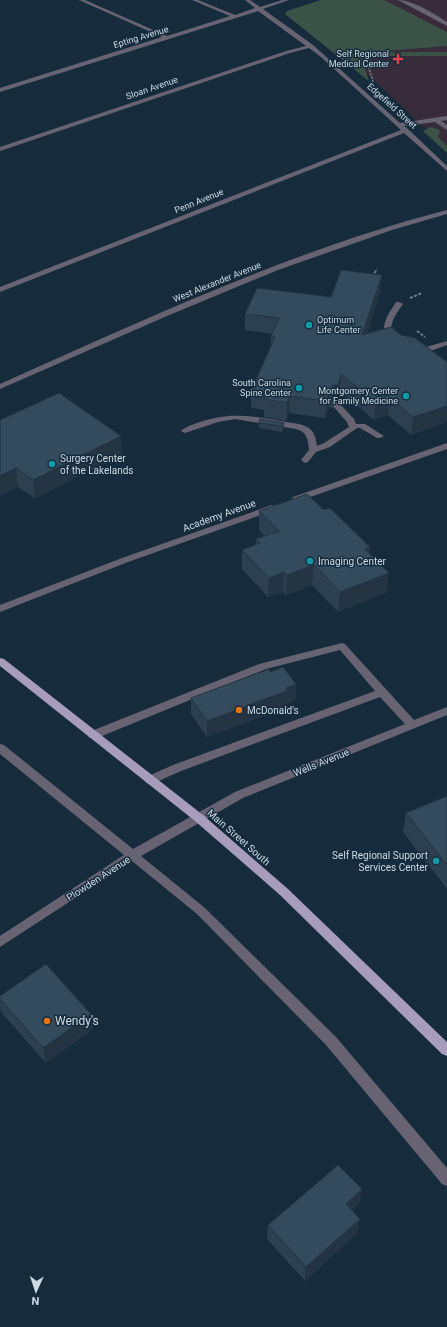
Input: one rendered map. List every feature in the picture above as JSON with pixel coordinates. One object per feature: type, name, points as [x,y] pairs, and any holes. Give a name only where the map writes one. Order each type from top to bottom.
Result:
[{"type":"main road","name":"Main Street South","points":[[0,661],[199,818],[293,900],[446,1048]]},
{"type":"street","points":[[80,0],[168,38]]},
{"type":"street","points":[[194,0],[236,17]]},
{"type":"street","name":"Edgefield Street","points":[[247,0],[310,46],[406,130],[447,169]]},
{"type":"street","name":"Epting Avenue","points":[[0,90],[287,0]]},
{"type":"street","points":[[400,0],[435,16],[447,24]]},
{"type":"street","name":"Sloan Avenue","points":[[0,149],[288,52],[310,46]]},
{"type":"street","points":[[400,125],[447,118]]},
{"type":"street","points":[[437,120],[447,128]]},
{"type":"street","name":"Penn Avenue","points":[[0,290],[406,130]]},
{"type":"street","name":"West Alexander Avenue","points":[[0,387],[183,306],[262,274],[371,234],[447,212]]},
{"type":"street","points":[[398,345],[392,343],[386,332],[388,320],[399,304]]},
{"type":"street","points":[[410,351],[424,350],[447,343]]},
{"type":"street","points":[[336,405],[352,422],[353,426]]},
{"type":"street","points":[[185,431],[207,422],[235,417],[256,420],[305,430],[314,440],[313,450]]},
{"type":"street","points":[[353,426],[362,426],[380,436]]},
{"type":"street","points":[[305,460],[313,450],[327,445],[353,428],[353,426]]},
{"type":"street","name":"Academy Avenue","points":[[0,608],[125,560],[447,446]]},
{"type":"street","points":[[93,735],[263,666],[342,646],[413,725]]},
{"type":"street","points":[[150,780],[177,768],[382,692]]},
{"type":"street","name":"Wells Avenue","points":[[199,818],[239,795],[447,711]]},
{"type":"street","points":[[0,748],[131,856],[201,911],[331,1042],[447,1179]]},
{"type":"street","name":"Plowden Avenue","points":[[0,942],[131,856],[199,818]]},
{"type":"path","points":[[364,53],[373,81],[368,82]]},
{"type":"path","points":[[372,283],[371,278],[377,269]]},
{"type":"shaded area","name":"Self Regional Medical Center","points":[[324,0],[447,0],[447,149],[378,84],[330,43]]},
{"type":"green space","points":[[321,0],[383,0],[447,32],[447,46],[360,53],[369,81],[285,14],[287,11]]},
{"type":"green space","points":[[398,52],[447,52],[447,56],[383,55]]},
{"type":"green space","points":[[431,127],[440,130],[438,137],[447,146],[447,153],[423,131]]},
{"type":"building","points":[[341,270],[382,275],[362,335],[391,327],[401,335],[415,338],[447,362],[447,406],[413,417],[390,398],[376,403],[341,374],[338,385],[333,385],[332,388],[334,391],[330,390],[326,401],[290,396],[287,403],[264,399],[267,393],[251,391],[275,337],[271,336],[279,318],[245,314],[257,288],[331,297]]},
{"type":"building","name":"Surgery Center of the Lakelands","points":[[59,393],[121,436],[33,480],[16,468],[0,476],[0,420]]},
{"type":"building","points":[[260,419],[284,423],[282,426],[259,423]]},
{"type":"building","name":"Imaging Center","points":[[307,494],[324,510],[330,508],[370,547],[365,549],[389,573],[340,592],[314,565],[287,575],[284,572],[269,578],[242,550],[260,543],[256,539],[279,531],[259,511]]},
{"type":"building","points":[[283,667],[296,684],[286,688],[289,690],[207,721],[191,698],[269,669],[270,672]]},
{"type":"building","points":[[447,796],[447,865],[406,813]]},
{"type":"building","name":"Wendy's","points":[[46,964],[91,1014],[43,1048],[0,999],[0,996]]},
{"type":"building","points":[[338,1165],[362,1189],[346,1204],[360,1219],[306,1267],[268,1225]]},
{"type":"place","name":"Self Regional Medical Center","points":[[398,59]]},
{"type":"place","name":"Optimum Life Center","points":[[309,325]]},
{"type":"place","name":"South Carolina Spine Center","points":[[299,388]]},
{"type":"place","name":"Montgomery Center for Family Medicine","points":[[406,396]]},
{"type":"place","name":"Surgery Center of the Lakelands","points":[[52,464]]},
{"type":"place","name":"Imaging Center","points":[[310,561]]},
{"type":"place","name":"McDonald's","points":[[239,710]]},
{"type":"place","name":"Self Regional Support Services Center","points":[[436,861]]},
{"type":"place","name":"Wendy's","points":[[47,1021]]}]
